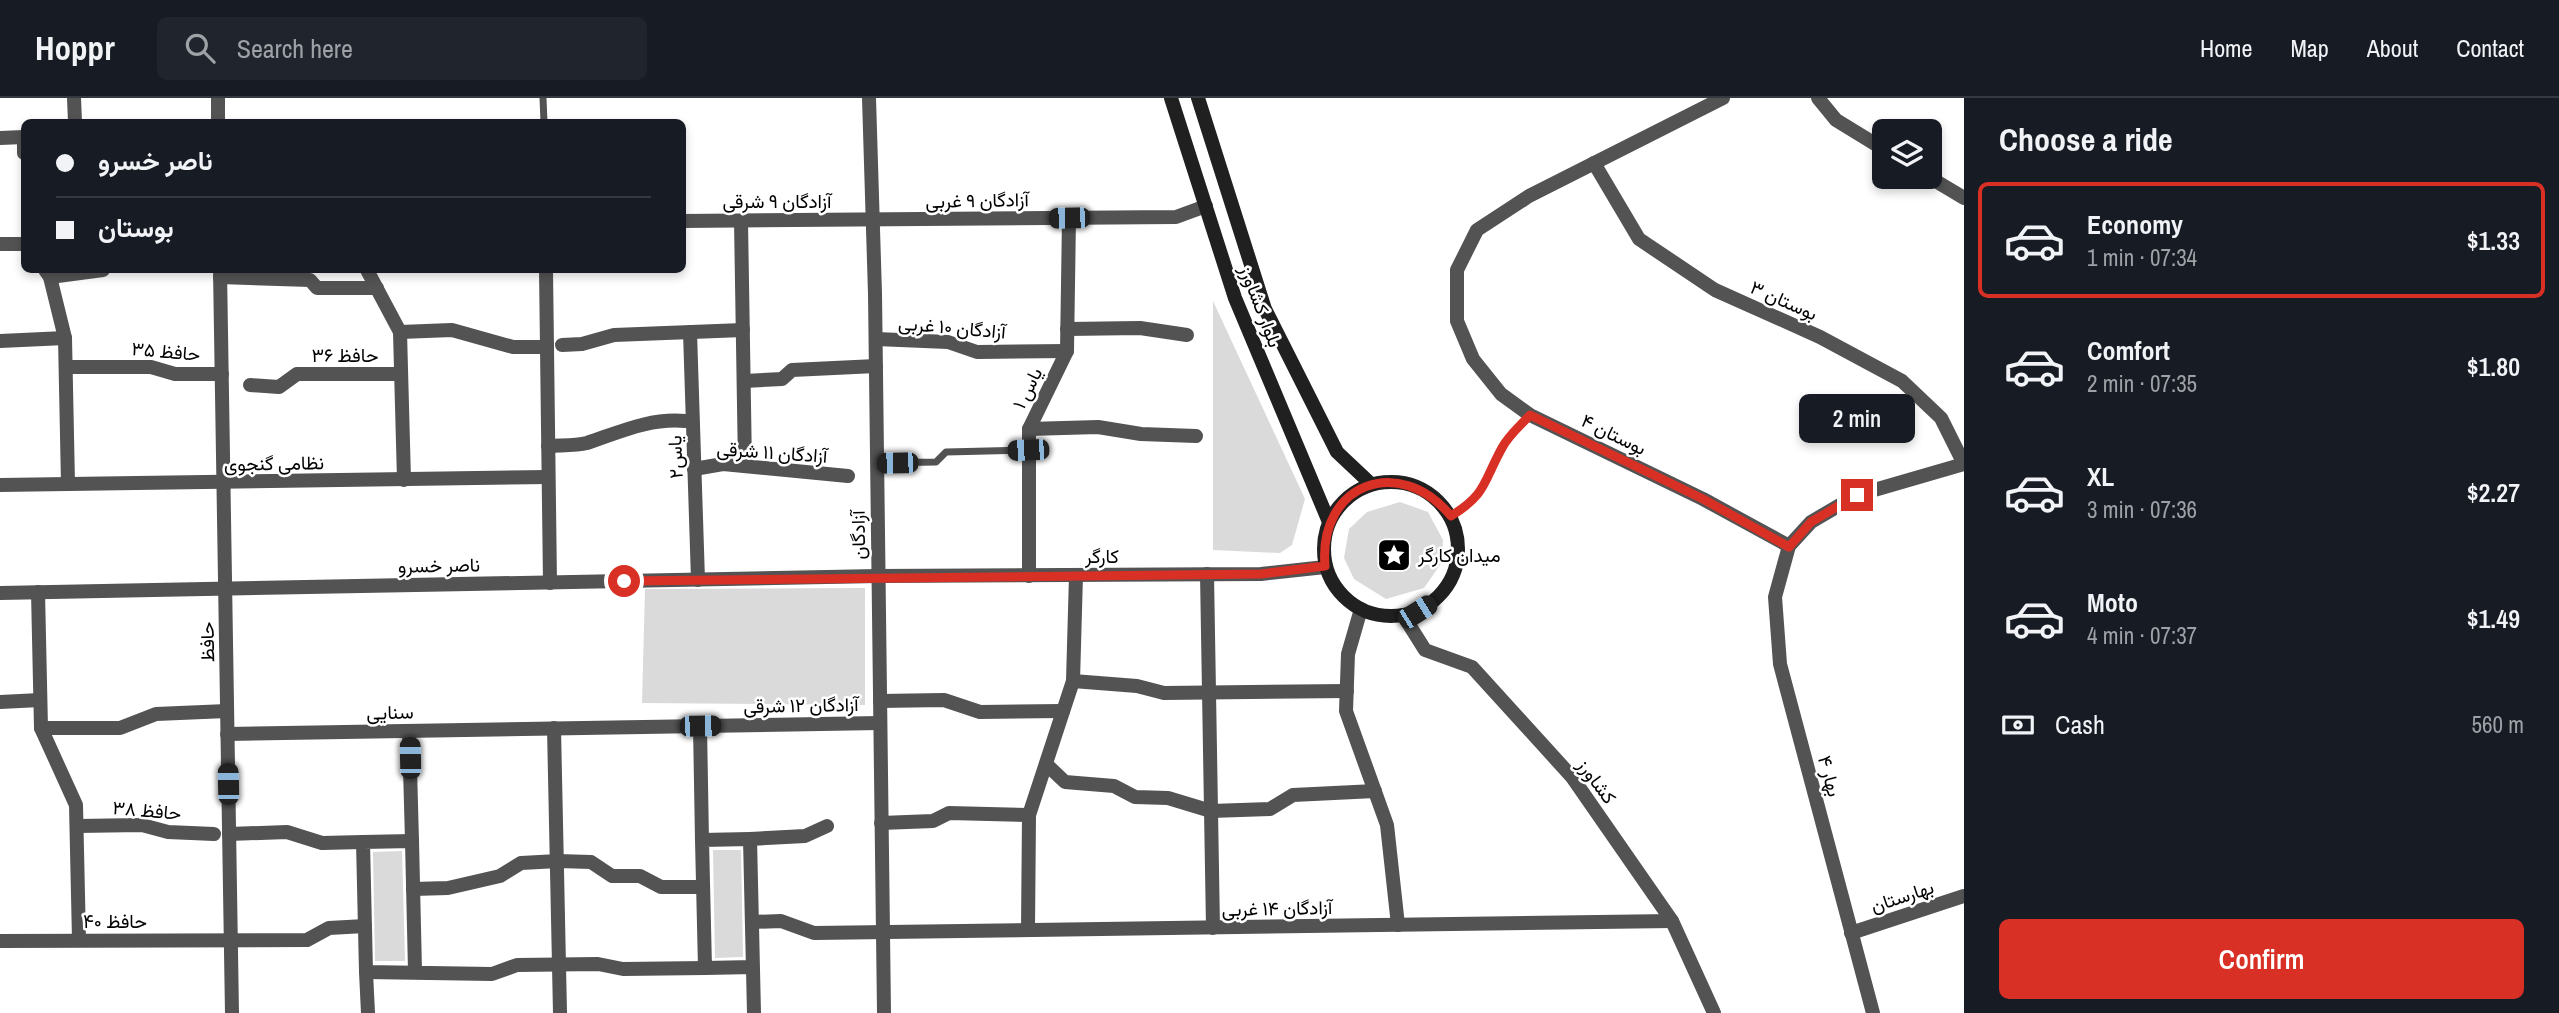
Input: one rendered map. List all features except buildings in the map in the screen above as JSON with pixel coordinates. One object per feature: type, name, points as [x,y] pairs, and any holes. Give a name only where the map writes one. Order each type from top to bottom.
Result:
[{"type":"main road","name":"بلوار کشاورز","points":[[1171,98],[1235,298],[1329,522]]},
{"type":"main road","name":"بلوار کشاورز","points":[[1198,98],[1265,309],[1337,452],[1371,485]]},
{"type":"main road","points":[[1394,481],[1416,486],[1436,498],[1451,516],[1458,538],[1458,561],[1451,582],[1436,600],[1417,612],[1403,615],[1371,614],[1351,604],[1335,587],[1325,566],[1323,544],[1329,522],[1346,499],[1371,485],[1394,481]]},
{"type":"street","points":[[74,98],[75,119]]},
{"type":"street","points":[[218,98],[218,119]]},
{"type":"street","name":"آزادگان","points":[[869,98],[876,339],[884,1013]]},
{"type":"street","points":[[1594,163],[1723,98]]},
{"type":"street","points":[[1818,98],[1836,120],[1872,142]]},
{"type":"street","points":[[0,138],[21,137]]},
{"type":"street","name":"بوستان ۴","points":[[1594,163],[1528,196],[1477,230],[1457,270],[1457,321],[1473,359],[1501,394],[1530,415],[1703,499],[1789,547]]},
{"type":"street","name":"بوستان ۳","points":[[1594,163],[1639,240],[1715,290],[1820,337],[1902,381],[1941,418],[1964,464]]},
{"type":"street","points":[[1942,185],[1964,198]]},
{"type":"street","name":"آزادگان ۹ غربی","points":[[873,220],[1176,217],[1206,206]]},
{"type":"street","name":"یاس ۱","points":[[1029,576],[1028,429],[1067,351],[1069,218]]},
{"type":"street","name":"آزادگان ۹ شرقی","points":[[686,221],[873,220]]},
{"type":"street","points":[[741,221],[745,466]]},
{"type":"street","points":[[0,244],[21,244]]},
{"type":"street","points":[[48,273],[65,338],[68,484]]},
{"type":"street","points":[[220,273],[310,279],[317,288],[377,288]]},
{"type":"street","name":"حافظ","points":[[220,273],[227,711],[221,834],[230,940],[232,1013]]},
{"type":"street","points":[[370,273],[400,332],[404,480]]},
{"type":"street","points":[[546,273],[550,583]]},
{"type":"street","points":[[1067,329],[1140,328],[1187,335]]},
{"type":"street","points":[[400,332],[452,330],[513,347],[547,347]]},
{"type":"street","points":[[562,345],[582,344],[614,335],[743,330]]},
{"type":"street","name":"یاس۲","points":[[690,332],[698,580]]},
{"type":"street","points":[[0,341],[65,338]]},
{"type":"street","name":"آزادگان ۱۰ غربی","points":[[876,339],[948,342],[977,352],[1067,351]]},
{"type":"street","points":[[744,381],[782,379],[792,370],[876,366]]},
{"type":"street","name":"حافظ ۳۵","points":[[66,367],[151,367],[175,374],[222,374]]},
{"type":"street","name":"حافظ ۳۶","points":[[250,386],[279,387],[297,374],[401,374]]},
{"type":"street","points":[[548,446],[585,444],[611,432],[664,419],[685,421]]},
{"type":"street","points":[[1028,429],[1098,427],[1141,434],[1196,436]]},
{"type":"street","name":"آزادگان ۱۱ شرقی","points":[[694,469],[723,464],[848,476]]},
{"type":"street","points":[[1789,547],[1811,522],[1857,495],[1964,464]]},
{"type":"street","name":"نظامی گنجوی","points":[[0,485],[548,477]]},
{"type":"street","name":"بهار ۴","points":[[1789,547],[1775,597],[1780,664],[1873,1013]]},
{"type":"street","name":"کارگر","points":[[878,576],[1261,574],[1325,566]]},
{"type":"street","points":[[1207,574],[1213,928]]},
{"type":"street","points":[[1028,929],[1029,815],[1073,681],[1076,575]]},
{"type":"street","name":"ناصر خسرو","points":[[0,593],[878,576]]},
{"type":"street","points":[[38,592],[41,728],[76,805],[79,940]]},
{"type":"street","points":[[1361,609],[1348,654],[1346,710],[1387,825],[1398,925]]},
{"type":"street","name":"کشاورز","points":[[1403,615],[1424,650],[1472,667],[1572,777],[1671,921],[1714,1013]]},
{"type":"street","points":[[1073,681],[1138,686],[1164,693],[1347,691]]},
{"type":"street","points":[[0,702],[40,700]]},
{"type":"street","points":[[880,701],[944,700],[980,712],[1063,711]]},
{"type":"street","points":[[41,728],[120,728],[156,714],[227,711]]},
{"type":"street","name":"آزادگان ۱۲ شرقی","points":[[554,728],[880,723]]},
{"type":"street","points":[[700,726],[705,968]]},
{"type":"street","points":[[554,728],[560,1013]]},
{"type":"street","name":"سنایی","points":[[227,734],[554,728]]},
{"type":"street","points":[[410,731],[415,971]]},
{"type":"street","points":[[1046,764],[1065,782],[1114,786],[1135,797],[1168,798],[1211,811],[1270,809],[1293,794],[1375,791]]},
{"type":"street","points":[[881,823],[933,821],[949,813],[1029,815]]},
{"type":"street","name":"حافظ ۳۸","points":[[76,826],[142,825],[168,832],[221,834],[286,832],[322,842],[412,841]]},
{"type":"street","points":[[702,840],[806,836],[827,825]]},
{"type":"street","points":[[750,839],[754,1013]]},
{"type":"street","points":[[363,842],[368,1013]]},
{"type":"street","points":[[413,889],[449,888],[500,876],[521,863],[558,861],[590,862],[612,876],[640,876],[661,887],[703,887]]},
{"type":"street","name":"بهارستان","points":[[1851,933],[1964,896]]},
{"type":"street","name":"آزادگان ۱۴ غربی","points":[[752,922],[781,921],[814,933],[1671,921]]},
{"type":"street","name":"حافظ ۴۰","points":[[0,941],[307,940],[329,928],[365,926]]},
{"type":"street","points":[[366,972],[492,974],[517,965],[598,964],[622,969],[753,967]]},
{"type":"lane","points":[[543,98],[544,119]]},
{"type":"lane","points":[[1451,516],[1473,502],[1486,483],[1503,446],[1530,415]]},
{"type":"lane","points":[[877,463],[936,462],[946,452],[1028,450]]},
{"type":"shaded area","points":[[1213,301],[1305,499],[1292,545],[1280,553],[1213,550]]},
{"type":"shaded area","points":[[1400,502],[1428,512],[1443,540],[1442,562],[1424,588],[1386,599],[1354,579],[1344,558],[1349,529],[1367,512]]},
{"type":"shaded area","points":[[865,588],[865,705],[642,703],[645,589]]},
{"type":"shaded area","points":[[713,850],[741,850],[743,957],[715,958]]},
{"type":"shaded area","points":[[402,851],[405,961],[375,961],[373,852]]},
{"type":"place","name":"میدان کارگر","points":[[1394,555]]},
{"type":"route","points":[[624,581],[878,576],[1261,574],[1325,566],[1323,544],[1329,522],[1339,505],[1354,493],[1371,485],[1394,481],[1416,486],[1436,498],[1451,516],[1473,502],[1486,483],[1503,446],[1530,415],[1703,499],[1789,547],[1811,522],[1857,495]]}]
